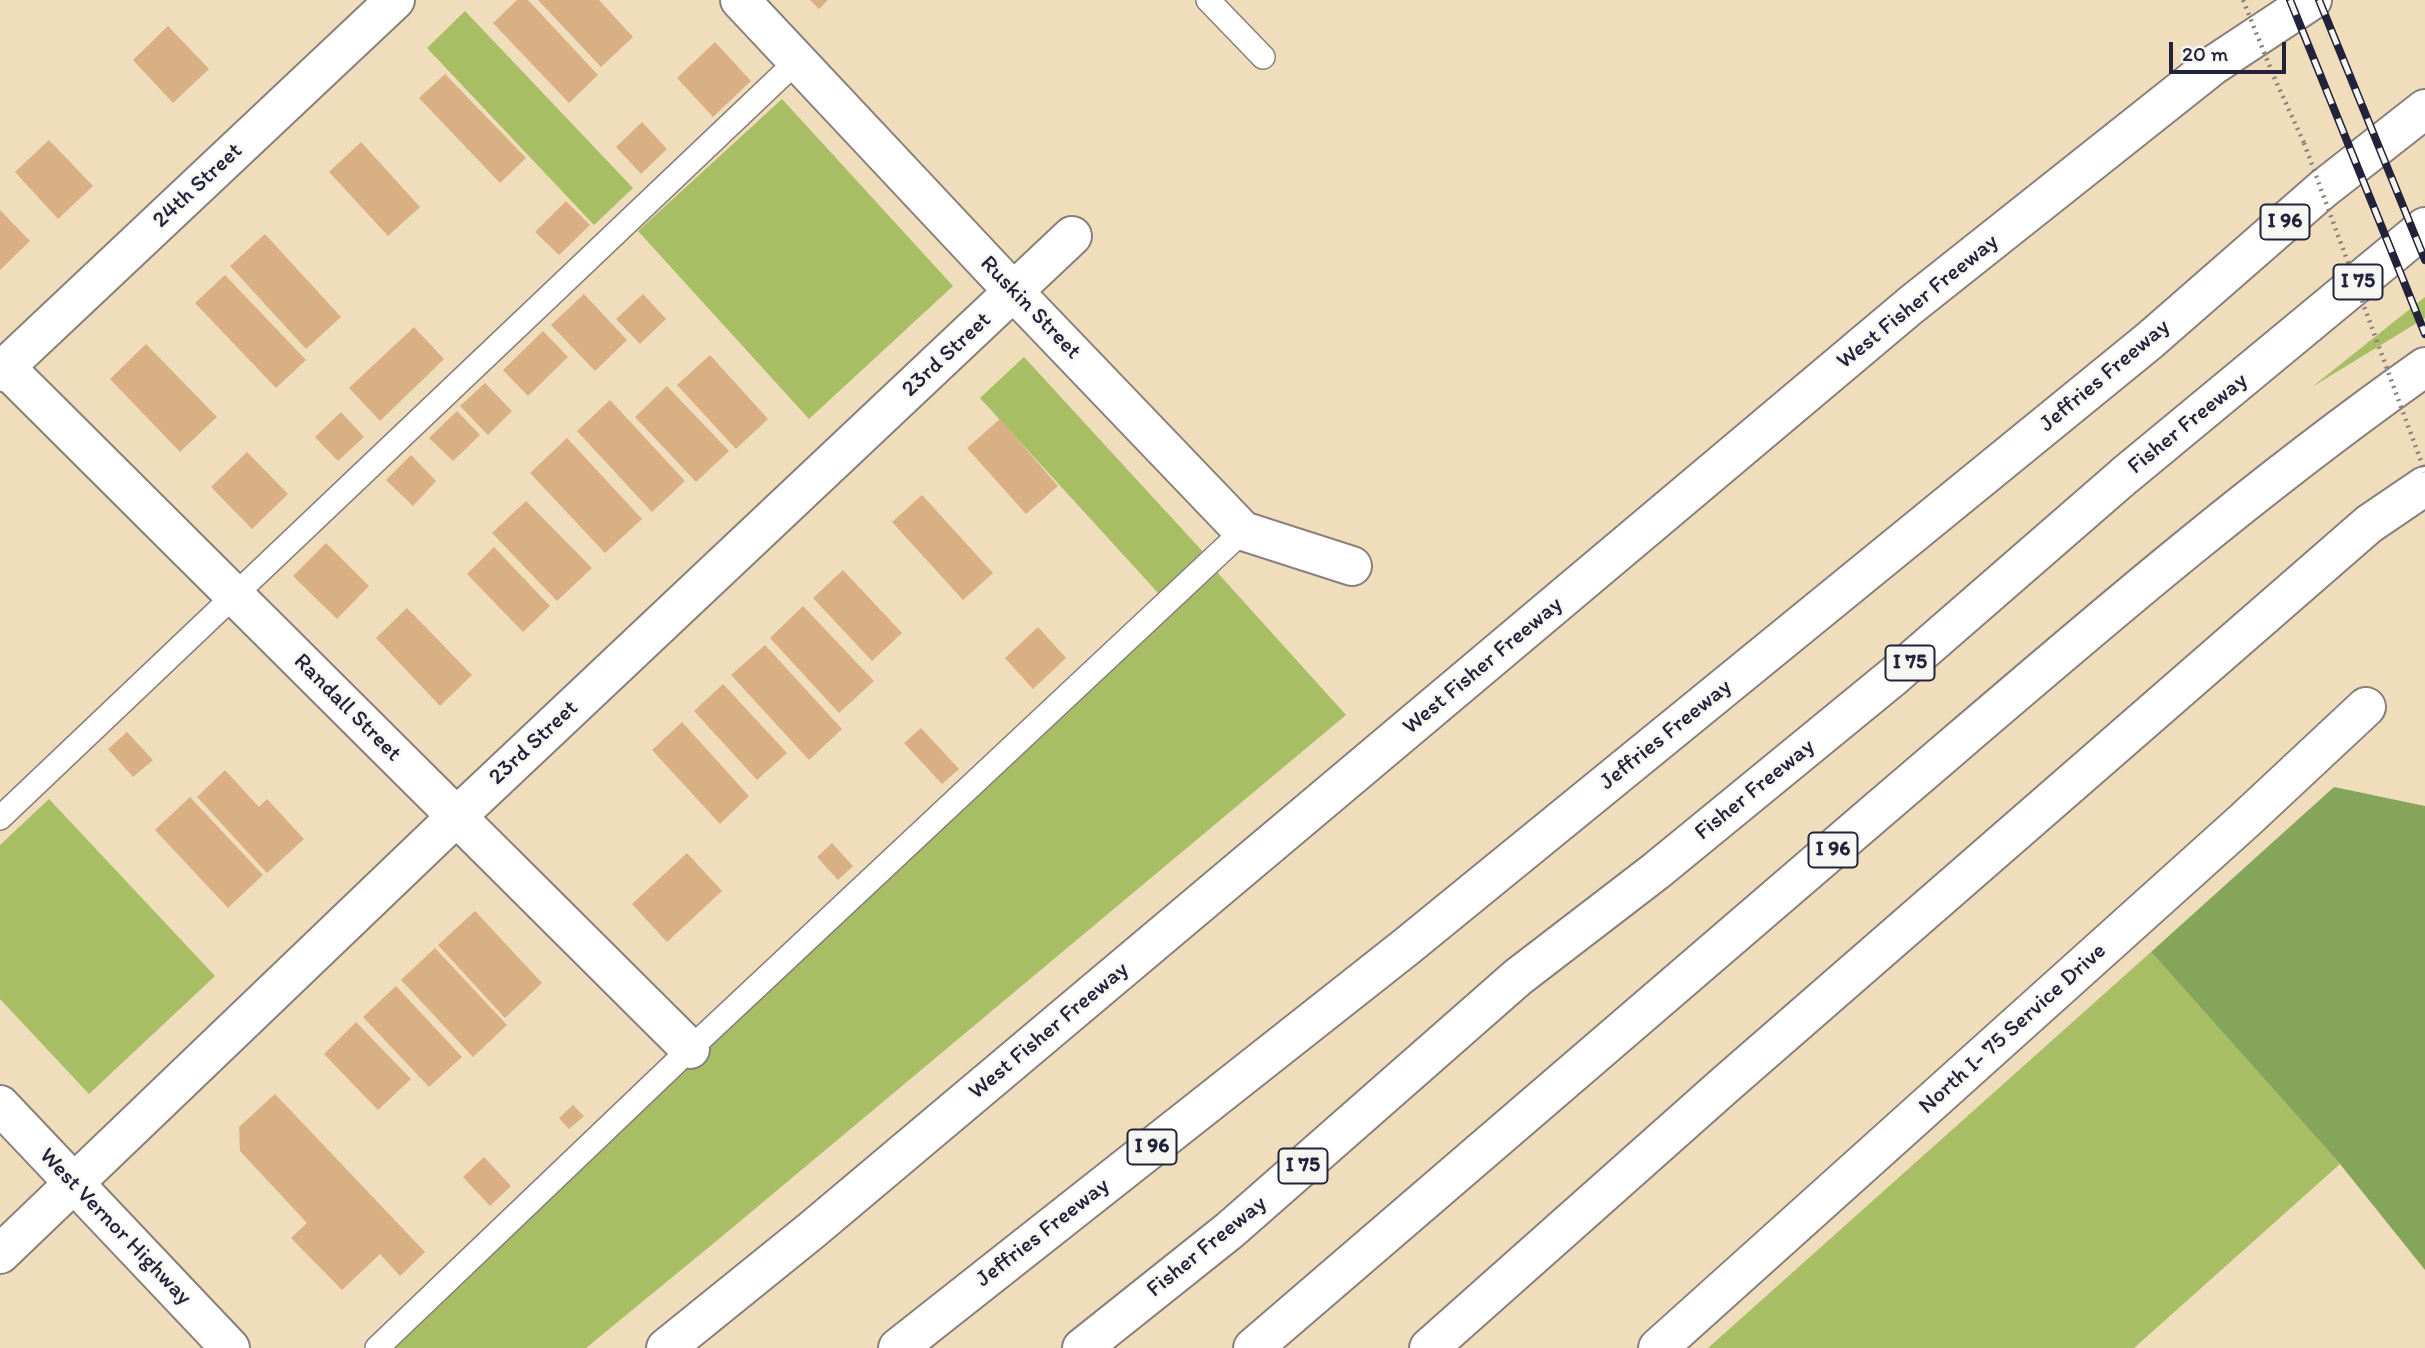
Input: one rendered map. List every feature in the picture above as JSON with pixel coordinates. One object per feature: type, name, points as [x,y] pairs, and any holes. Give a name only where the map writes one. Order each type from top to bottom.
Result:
[{"type":"main road","name":"24th Street","points":[[2,369],[395,0]]},
{"type":"main road","name":"Ruskin Street","points":[[740,0],[1243,531],[1352,566]]},
{"type":"main road","name":"West Fisher Freeway","points":[[666,1348],[812,1230],[1911,305],[2212,66],[2312,0]]},
{"type":"main road","name":"Jeffries Freeway","points":[[898,1348],[1417,938],[2149,341],[2323,189],[2425,109]]},
{"type":"main road","name":"Fisher Freeway","points":[[1082,1348],[1230,1230],[1518,977],[1656,871],[1894,676],[2124,476],[2425,228]]},
{"type":"main road","name":"23rd Street","points":[[0,1254],[456,817],[1072,236]]},
{"type":"main road","name":"I 96","points":[[1253,1348],[2025,685],[2266,486],[2346,423],[2425,367]]},
{"type":"main road","name":"Randall Street","points":[[2,369],[233,594],[690,1049]]},
{"type":"main road","points":[[1429,1348],[1737,1075],[2359,533],[2425,486]]},
{"type":"main road","name":"North I- 75 Service Drive","points":[[1658,1348],[2224,839],[2366,707]]},
{"type":"main road","name":"West Vernor Highway","points":[[0,1105],[230,1348]]},
{"type":"lane","points":[[1208,0],[1263,57]]},
{"type":"lane","points":[[0,818],[797,61]]},
{"type":"lane","points":[[377,1348],[690,1049],[1243,531]]},
{"type":"path","points":[[2243,0],[2304,143],[2425,472]]},
{"type":"green space","points":[[465,11],[633,188],[594,225],[427,48]]},
{"type":"green space","points":[[782,99],[953,286],[809,419],[638,231]]},
{"type":"green space","points":[[2425,297],[2425,318],[2312,387]]},
{"type":"green space","points":[[1024,357],[1205,554],[1160,595],[980,398]]},
{"type":"green space","points":[[1216,571],[1346,715],[586,1348],[390,1348]]},
{"type":"green space","points":[[2334,787],[2425,806],[2425,1270],[2340,1164],[2151,952]]},
{"type":"green space","points":[[49,799],[215,976],[89,1094],[0,999],[0,845]]},
{"type":"green space","points":[[2151,952],[2340,1164],[2134,1348],[1708,1348]]},
{"type":"building","points":[[517,0],[528,0],[598,75],[569,103],[493,23]]},
{"type":"building","points":[[538,0],[599,0],[633,37],[601,67]]},
{"type":"building","points":[[810,0],[828,0],[819,9]]},
{"type":"building","points":[[168,26],[209,69],[173,103],[133,60]]},
{"type":"building","points":[[715,42],[751,81],[713,117],[677,78]]},
{"type":"building","points":[[445,74],[526,158],[500,183],[419,98]]},
{"type":"building","points":[[642,122],[667,149],[641,174],[616,147]]},
{"type":"building","points":[[49,140],[93,186],[58,219],[15,172]]},
{"type":"building","points":[[361,142],[420,207],[388,236],[329,172]]},
{"type":"building","points":[[566,201],[590,225],[559,255],[535,232]]},
{"type":"building","points":[[0,210],[30,241],[0,270]]},
{"type":"building","points":[[265,234],[341,317],[306,349],[230,266]]},
{"type":"building","points":[[225,275],[306,360],[276,388],[195,303]]},
{"type":"building","points":[[584,294],[627,340],[595,371],[551,325]]},
{"type":"building","points":[[643,294],[666,319],[640,344],[616,319]]},
{"type":"building","points":[[414,327],[444,359],[380,421],[349,388]]},
{"type":"building","points":[[543,331],[568,357],[528,396],[503,370]]},
{"type":"building","points":[[146,344],[217,417],[180,452],[110,379]]},
{"type":"building","points":[[710,355],[768,419],[736,449],[677,385]]},
{"type":"building","points":[[485,383],[512,411],[488,435],[460,406]]},
{"type":"building","points":[[667,386],[729,451],[696,482],[635,417]]},
{"type":"building","points":[[610,400],[685,481],[652,512],[577,431]]},
{"type":"building","points":[[457,411],[480,435],[453,461],[429,438]]},
{"type":"building","points":[[341,412],[364,437],[338,461],[315,437]]},
{"type":"building","points":[[1000,419],[1058,486],[1026,514],[967,448]]},
{"type":"building","points":[[567,438],[642,519],[605,553],[530,473]]},
{"type":"building","points":[[247,452],[288,494],[252,529],[211,487]]},
{"type":"building","points":[[411,455],[436,481],[413,506],[386,480]]},
{"type":"building","points":[[922,495],[993,573],[963,600],[892,522]]},
{"type":"building","points":[[526,501],[592,568],[557,601],[492,533]]},
{"type":"building","points":[[326,543],[369,586],[337,619],[293,576]]},
{"type":"building","points":[[494,547],[550,606],[523,632],[467,574]]},
{"type":"building","points":[[843,570],[902,633],[872,661],[813,598]]},
{"type":"building","points":[[803,606],[874,681],[839,713],[770,638]]},
{"type":"building","points":[[407,608],[472,675],[440,706],[376,638]]},
{"type":"building","points":[[1038,627],[1066,658],[1033,689],[1005,658]]},
{"type":"building","points":[[765,645],[842,729],[809,760],[731,675]]},
{"type":"building","points":[[723,684],[787,753],[757,780],[694,711]]},
{"type":"building","points":[[682,722],[749,796],[720,824],[652,750]]},
{"type":"building","points":[[921,728],[959,769],[942,784],[904,743]]},
{"type":"building","points":[[127,732],[153,760],[133,777],[108,749]]},
{"type":"building","points":[[225,770],[259,807],[267,799],[304,839],[267,873],[197,797]]},
{"type":"building","points":[[190,797],[263,875],[228,908],[155,830]]},
{"type":"building","points":[[832,843],[853,866],[838,880],[817,857]]},
{"type":"building","points":[[687,853],[722,891],[667,942],[632,904]]},
{"type":"building","points":[[475,911],[542,983],[505,1018],[438,945]]},
{"type":"building","points":[[435,948],[507,1025],[473,1057],[401,980]]},
{"type":"building","points":[[396,986],[462,1057],[429,1087],[363,1017]]},
{"type":"building","points":[[356,1022],[411,1079],[378,1110],[324,1054]]},
{"type":"building","points":[[275,1094],[425,1252],[400,1276],[380,1254],[342,1290],[291,1238],[307,1223],[240,1151],[239,1127]]},
{"type":"building","points":[[573,1105],[584,1116],[569,1129],[559,1118]]},
{"type":"building","points":[[484,1157],[511,1186],[490,1206],[463,1177]]},
{"type":"railway","points":[[2290,0],[2425,334]]},
{"type":"railway","points":[[2319,0],[2425,260]]}]
